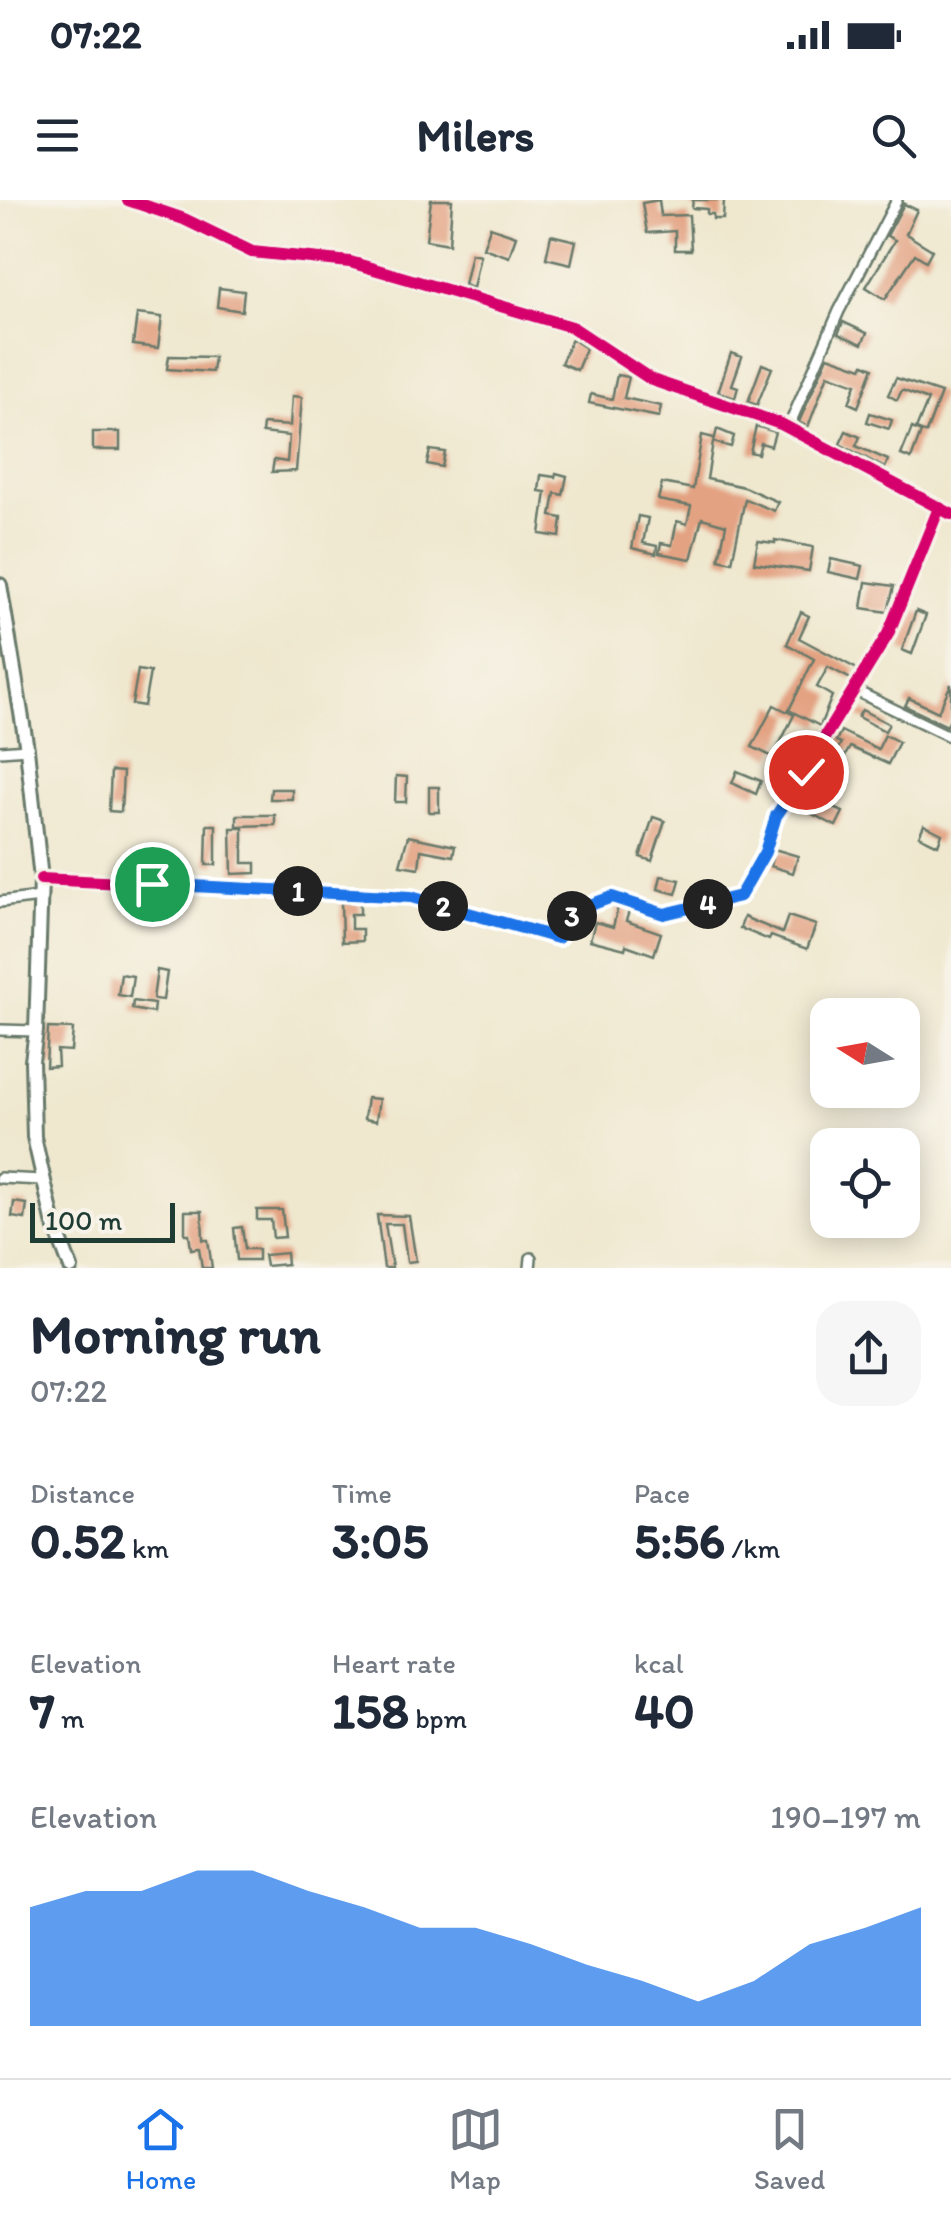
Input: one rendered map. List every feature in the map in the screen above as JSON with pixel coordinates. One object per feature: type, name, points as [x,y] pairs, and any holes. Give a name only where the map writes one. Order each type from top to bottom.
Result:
[{"type":"street","points":[[42,878],[411,897],[558,938],[576,910],[612,897],[664,914],[740,896],[765,852],[776,816],[888,634],[945,511],[788,428],[652,380],[572,328],[350,262],[252,252],[184,218],[128,200]]},
{"type":"street","points":[[788,428],[839,311],[897,200]]},
{"type":"street","points":[[0,586],[27,749],[42,878],[32,1062],[34,1137],[53,1221],[71,1268]]},
{"type":"street","points":[[854,690],[951,737]]},
{"type":"street","points":[[0,751],[27,749]]},
{"type":"street","points":[[0,902],[40,898]]},
{"type":"street","points":[[0,1030],[36,1030]]},
{"type":"street","points":[[0,1178],[44,1180]]},
{"type":"building","points":[[431,200],[452,200],[449,244],[426,240]]},
{"type":"building","points":[[659,200],[661,216],[689,215],[691,250],[675,250],[675,231],[647,233],[642,203]]},
{"type":"building","points":[[693,200],[724,200],[723,219],[713,219],[707,209],[692,208]]},
{"type":"building","points":[[904,204],[917,210],[906,234],[932,250],[926,261],[915,254],[885,299],[866,287],[895,240],[887,236]]},
{"type":"building","points":[[490,227],[516,236],[509,257],[483,248]]},
{"type":"building","points":[[551,235],[576,241],[571,264],[546,258]]},
{"type":"building","points":[[471,253],[480,255],[473,288],[464,285]]},
{"type":"building","points":[[219,288],[244,291],[242,311],[217,307]]},
{"type":"building","points":[[137,314],[162,317],[158,348],[133,345]]},
{"type":"building","points":[[843,322],[867,333],[862,344],[838,334]]},
{"type":"building","points":[[572,339],[586,348],[577,370],[561,363]]},
{"type":"building","points":[[731,353],[742,357],[732,385],[738,387],[735,398],[718,392]]},
{"type":"building","points":[[169,356],[214,357],[212,372],[167,369]]},
{"type":"building","points":[[828,356],[873,368],[858,407],[849,403],[856,384],[828,374],[808,427],[799,422]]},
{"type":"building","points":[[762,364],[772,368],[757,405],[748,402]]},
{"type":"building","points":[[617,375],[629,377],[624,398],[661,406],[659,417],[589,403],[591,394],[612,399]]},
{"type":"building","points":[[896,378],[941,393],[926,433],[916,429],[928,400],[902,390],[897,400],[888,395]]},
{"type":"building","points":[[292,396],[302,397],[296,471],[272,472],[274,460],[287,462],[289,436],[262,433],[263,424],[290,426]]},
{"type":"building","points":[[870,413],[892,420],[889,429],[867,422]]},
{"type":"building","points":[[756,426],[775,432],[771,446],[761,443],[758,454],[750,452]]},
{"type":"building","points":[[912,428],[921,432],[911,459],[901,455]]},
{"type":"building","points":[[717,429],[734,436],[731,447],[713,442],[707,479],[744,487],[778,502],[774,511],[745,499],[732,562],[719,559],[726,525],[702,518],[691,559],[659,553],[661,543],[672,545],[677,521],[687,524],[691,506],[658,500],[662,483],[693,489],[702,435],[714,438],[714,442]]},
{"type":"building","points":[[846,431],[860,437],[856,446],[888,460],[885,468],[840,444]]},
{"type":"building","points":[[93,432],[120,432],[120,450],[93,450]]},
{"type":"building","points":[[430,450],[445,452],[442,467],[427,464]]},
{"type":"building","points":[[556,473],[567,476],[563,495],[555,493],[551,516],[562,518],[560,537],[540,534],[546,492],[539,491],[541,475],[555,477]]},
{"type":"building","points":[[638,516],[648,518],[643,543],[657,546],[656,554],[632,548]]},
{"type":"building","points":[[758,541],[813,547],[809,571],[754,563]]},
{"type":"building","points":[[831,559],[863,566],[860,579],[828,572]]},
{"type":"building","points":[[866,582],[894,586],[888,612],[862,608]]},
{"type":"building","points":[[916,611],[926,615],[912,654],[902,650]]},
{"type":"building","points":[[801,612],[809,616],[799,638],[857,669],[851,679],[828,667],[817,687],[832,696],[820,726],[789,710],[814,659],[787,644]]},
{"type":"building","points":[[138,670],[150,672],[144,706],[132,704]]},
{"type":"building","points":[[951,684],[951,717],[947,726],[905,706],[909,698],[938,712]]},
{"type":"building","points":[[774,705],[794,715],[773,757],[752,747]]},
{"type":"building","points":[[862,710],[889,724],[885,731],[858,717]]},
{"type":"building","points":[[841,731],[878,749],[885,735],[899,742],[888,764],[850,747],[828,786],[837,790],[828,805],[843,812],[836,826],[808,812],[821,778],[815,775],[819,767],[826,770],[841,743],[836,741]]},
{"type":"building","points":[[111,771],[123,772],[121,812],[109,811]]},
{"type":"building","points":[[737,771],[761,781],[756,794],[732,783]]},
{"type":"building","points":[[396,776],[407,777],[406,802],[395,802]]},
{"type":"building","points":[[429,787],[439,787],[439,812],[429,812]]},
{"type":"building","points":[[271,789],[292,789],[292,799],[270,799]]},
{"type":"building","points":[[237,815],[275,815],[275,825],[237,826]]},
{"type":"building","points":[[653,817],[665,821],[652,861],[640,857]]},
{"type":"building","points":[[207,825],[216,825],[216,865],[206,865]]},
{"type":"building","points":[[924,825],[942,834],[938,845],[919,836]]},
{"type":"building","points":[[231,828],[243,828],[243,863],[256,863],[256,873],[232,874]]},
{"type":"building","points":[[408,836],[455,846],[453,856],[421,850],[419,868],[400,865]]},
{"type":"building","points":[[774,849],[798,856],[793,873],[770,866]]},
{"type":"building","points":[[661,876],[680,880],[676,894],[658,889]]},
{"type":"building","points":[[341,902],[360,903],[360,914],[351,914],[351,929],[362,929],[362,941],[342,942]]},
{"type":"building","points":[[618,907],[629,911],[626,921],[661,933],[654,955],[626,945],[625,949],[590,940],[595,922],[613,927]]},
{"type":"building","points":[[788,916],[816,925],[807,949],[740,928],[744,917],[782,933]]},
{"type":"building","points":[[157,970],[167,972],[163,1000],[153,999]]},
{"type":"building","points":[[121,974],[133,976],[130,997],[118,995]]},
{"type":"building","points":[[133,1001],[154,1004],[153,1013],[132,1009]]},
{"type":"building","points":[[48,1028],[73,1029],[71,1051],[57,1050],[58,1066],[46,1067]]},
{"type":"building","points":[[367,1098],[379,1099],[376,1121],[364,1119]]},
{"type":"building","points":[[14,1202],[27,1204],[25,1219],[12,1217]]},
{"type":"building","points":[[257,1210],[282,1210],[285,1237],[273,1238],[271,1220],[257,1220]]},
{"type":"building","points":[[185,1211],[202,1211],[203,1240],[208,1240],[212,1268],[202,1268],[199,1248],[191,1249],[189,1234],[185,1234]]},
{"type":"building","points":[[377,1215],[409,1216],[416,1261],[407,1262],[402,1224],[385,1224],[392,1268],[384,1268]]},
{"type":"building","points":[[242,1227],[245,1249],[258,1249],[258,1260],[237,1260],[234,1228]]},
{"type":"building","points":[[286,1253],[287,1264],[266,1266],[264,1255]]},
{"type":"cycle path","points":[[128,200],[184,219],[252,252],[350,262],[572,327],[652,380],[781,424],[951,514]]},
{"type":"cycle path","points":[[41,879],[411,897],[558,938],[576,909],[613,897],[664,914],[740,896],[765,852],[776,816],[888,634],[939,508]]},
{"type":"route","points":[[152,884],[411,897],[558,938],[576,910],[612,897],[664,914],[740,896],[765,852],[776,816],[806,772]]}]
